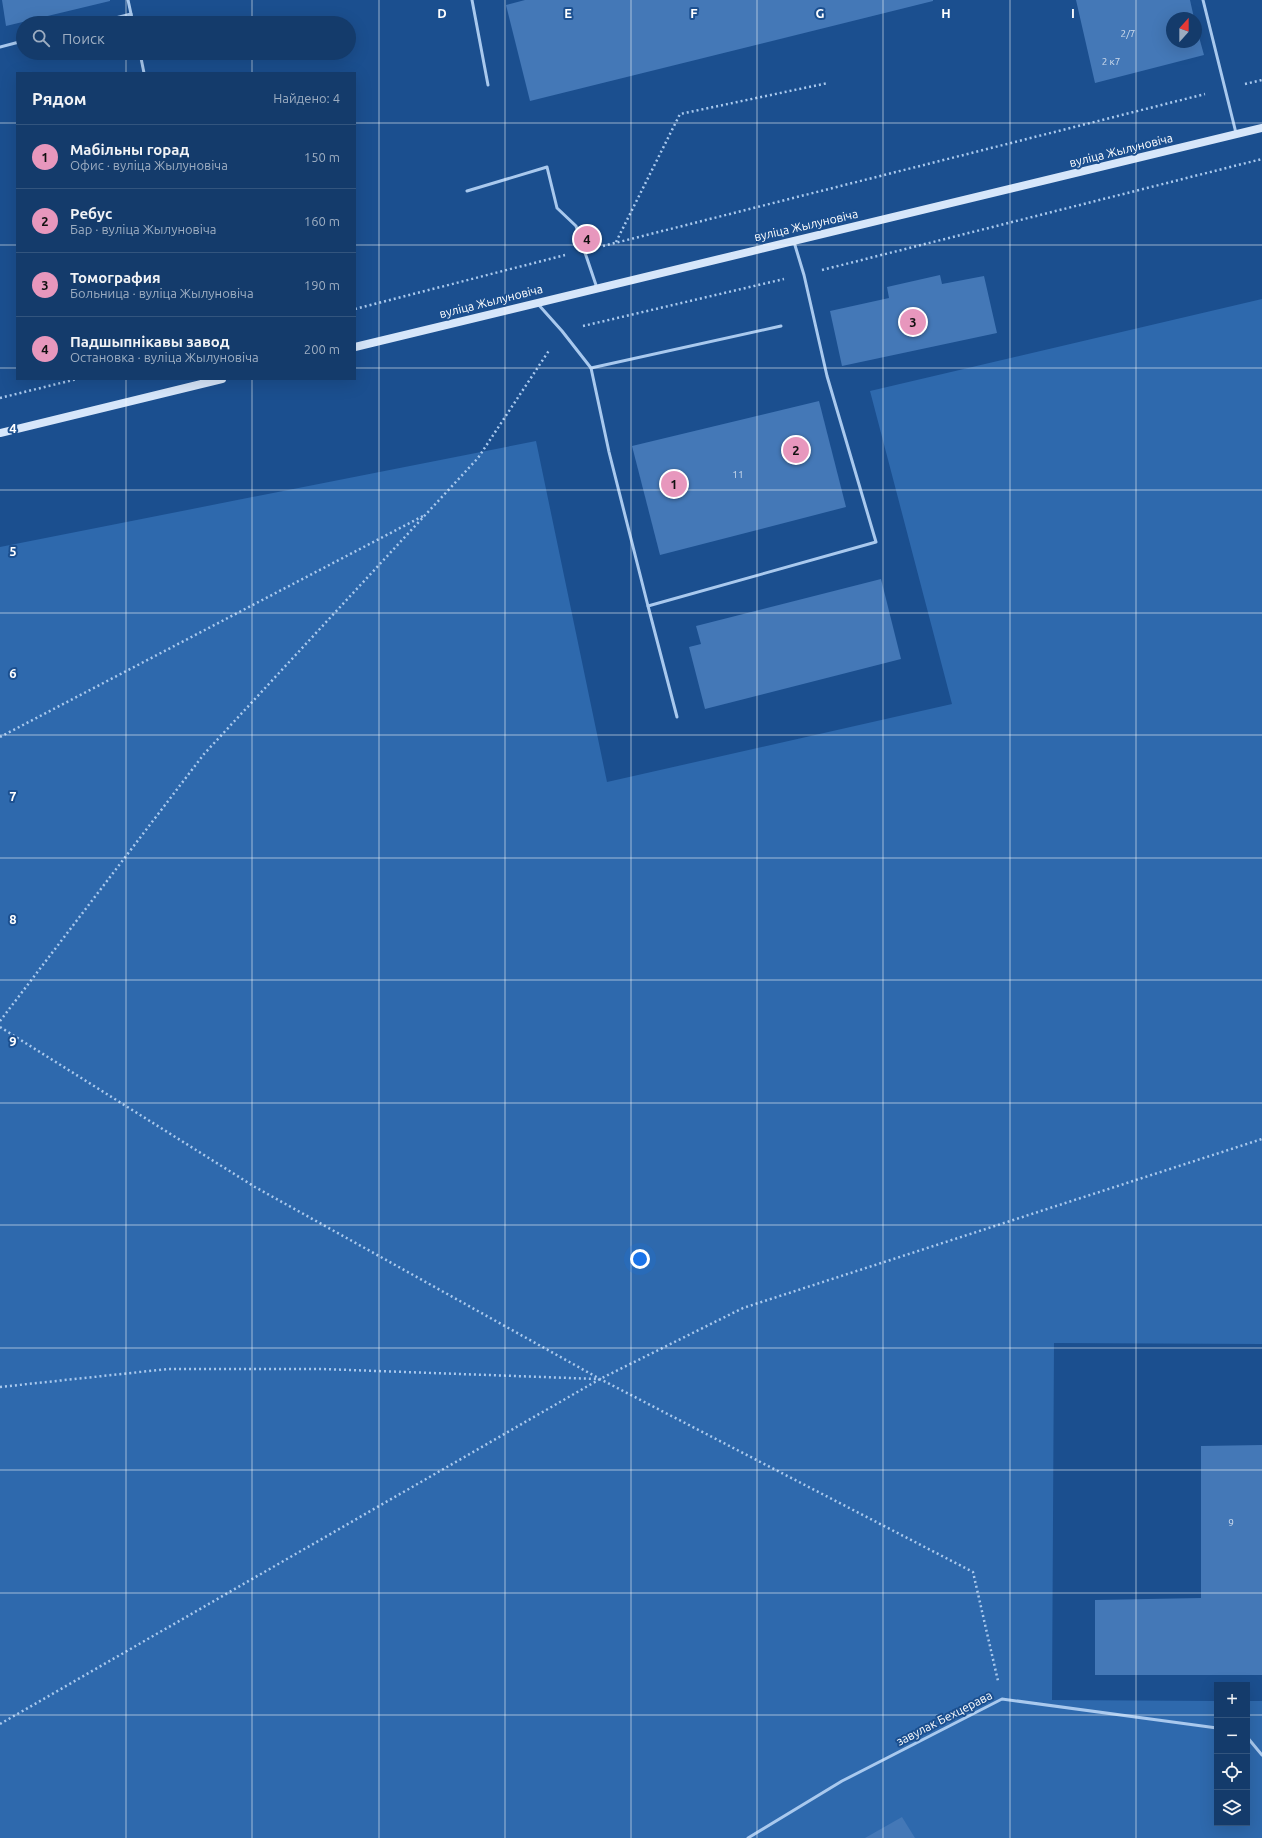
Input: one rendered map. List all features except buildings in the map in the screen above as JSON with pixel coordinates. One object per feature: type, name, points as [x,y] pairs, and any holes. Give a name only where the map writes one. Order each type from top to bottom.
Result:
[{"type":"street","name":"вуліца Жылуновіча","points":[[356,347],[536,302],[1262,128]]},
{"type":"street","points":[[0,433],[218,380]]},
{"type":"lane","points":[[124,16],[132,14],[128,0]]},
{"type":"lane","points":[[472,0],[488,85]]},
{"type":"lane","points":[[1203,0],[1236,134]]},
{"type":"lane","points":[[0,47],[16,43]]},
{"type":"lane","points":[[141,60],[144,72]]},
{"type":"lane","points":[[467,191],[547,168],[557,208],[576,226],[597,288]]},
{"type":"lane","points":[[648,606],[876,542],[827,376],[804,275],[794,240]]},
{"type":"lane","points":[[536,302],[562,331],[591,368],[609,452],[677,717]]},
{"type":"lane","points":[[591,368],[782,326]]},
{"type":"lane","name":"завулак Бехцерава","points":[[748,1838],[842,1781],[1002,1699],[1214,1728]]},
{"type":"lane","points":[[1250,1741],[1262,1755]]},
{"type":"path","points":[[356,308],[1262,80]]},
{"type":"path","points":[[616,243],[680,114],[828,83]]},
{"type":"path","points":[[0,1021],[204,754],[478,458],[562,331],[804,275],[1262,159]]},
{"type":"path","points":[[0,398],[73,380]]},
{"type":"path","points":[[0,737],[427,514]]},
{"type":"path","points":[[0,1026],[255,1187],[600,1379],[973,1572],[1002,1699]]},
{"type":"path","points":[[0,1724],[600,1379],[743,1308],[1262,1139]]},
{"type":"path","points":[[0,1387],[168,1368],[322,1369],[600,1379]]},
{"type":"shaded area","points":[[1262,299],[1262,1344],[1054,1343],[1052,1700],[1214,1701],[1214,1826],[1250,1826],[1250,1701],[1262,1701],[1262,1838],[0,1838],[0,547],[536,441],[607,782],[952,704],[870,391]]},
{"type":"place","name":"Падшыпнікавы завод","points":[[587,239]]},
{"type":"place","name":"Томография","points":[[913,322]]},
{"type":"place","name":"Ребус","points":[[796,450]]},
{"type":"place","name":"Мабільны горад","points":[[674,484]]}]
